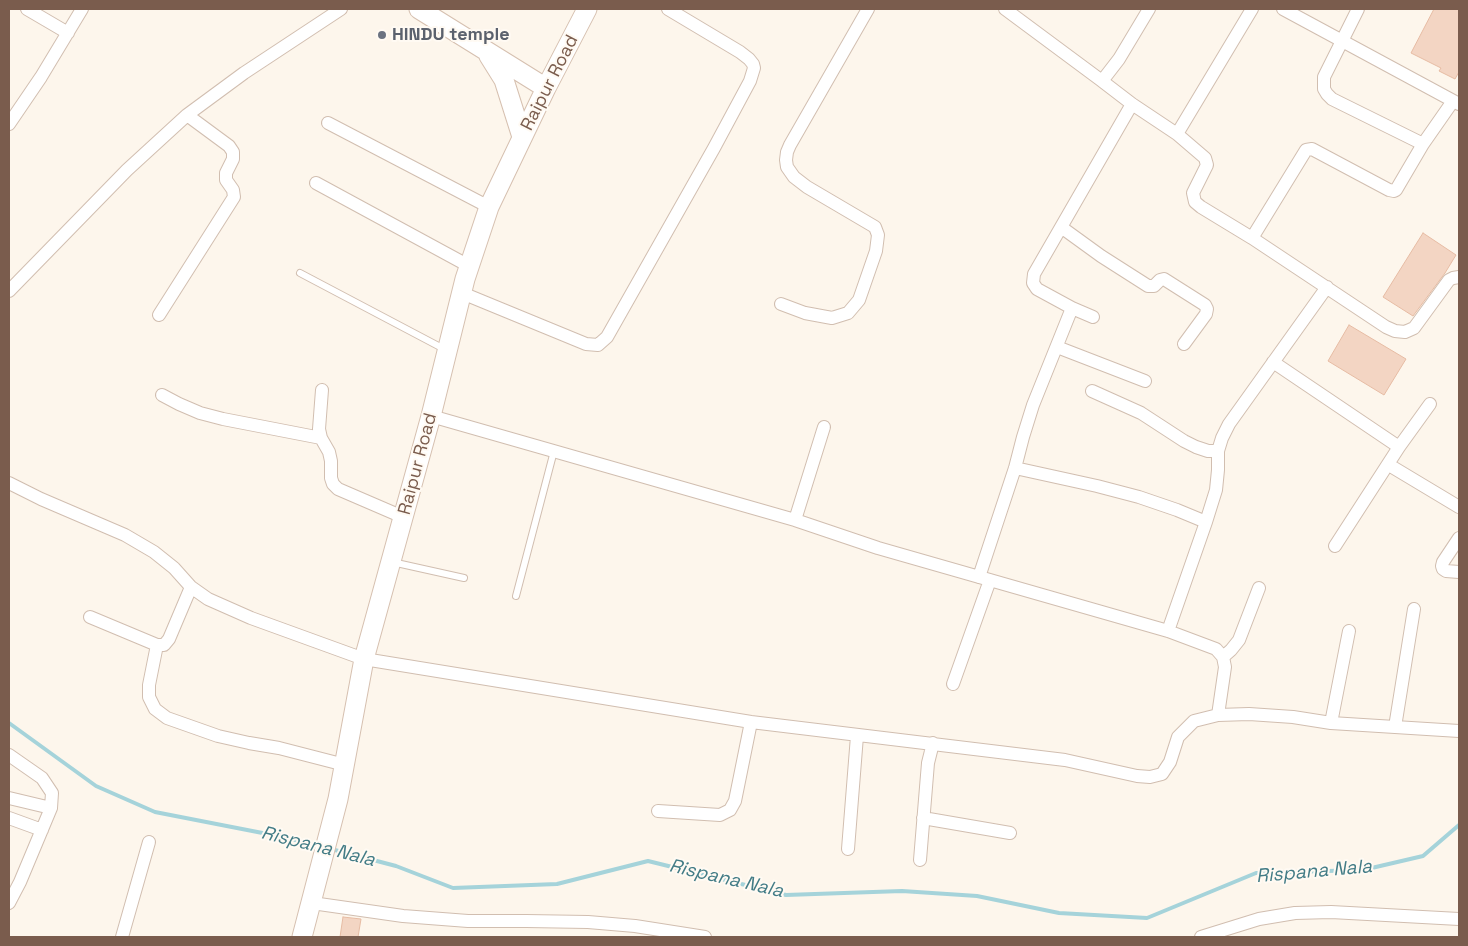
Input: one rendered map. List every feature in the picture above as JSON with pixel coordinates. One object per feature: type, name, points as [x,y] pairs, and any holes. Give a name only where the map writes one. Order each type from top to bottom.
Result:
[{"type":"main road","points":[[419,9],[546,88]]},
{"type":"main road","name":"Raipur Road","points":[[302,937],[338,799],[364,659],[431,416],[469,266],[488,207],[587,9]]},
{"type":"main road","points":[[486,51],[504,80],[522,137]]},
{"type":"street","points":[[27,9],[68,33]]},
{"type":"street","points":[[9,124],[41,77],[82,9]]},
{"type":"street","points":[[9,291],[127,170],[187,115],[244,73],[341,9]]},
{"type":"street","points":[[462,293],[586,344],[598,345],[607,337],[714,148],[750,81],[754,68],[749,59],[740,52],[668,9]]},
{"type":"street","points":[[781,304],[805,313],[832,318],[848,313],[859,300],[876,251],[878,235],[875,227],[807,187],[794,177],[787,167],[786,160],[790,145],[868,9]]},
{"type":"street","points":[[1005,9],[1203,155],[1207,165],[1193,193],[1195,202],[1327,287],[1386,328],[1406,332],[1414,328],[1450,280],[1459,277]]},
{"type":"street","points":[[1102,81],[1149,9]]},
{"type":"street","points":[[1177,134],[1252,9]]},
{"type":"street","points":[[1252,238],[1306,150],[1312,149],[1391,191],[1396,190],[1423,144],[1456,102],[1283,9]]},
{"type":"street","points":[[1358,9],[1324,77],[1326,94],[1332,99],[1423,144]]},
{"type":"street","points":[[1093,317],[1072,308],[1038,289],[1034,283],[1034,274],[1132,104]]},
{"type":"street","points":[[159,315],[234,197],[233,190],[226,180],[226,174],[233,159],[233,152],[229,146],[187,115]]},
{"type":"street","points":[[328,123],[488,207]]},
{"type":"street","points":[[316,183],[469,266]]},
{"type":"street","points":[[1061,227],[1101,256],[1148,286],[1154,286],[1164,278],[1205,305],[1206,314],[1184,344]]},
{"type":"street","points":[[1168,632],[1216,490],[1218,451],[1222,438],[1229,424],[1327,287]]},
{"type":"street","points":[[953,684],[985,578],[1033,405],[1072,308]]},
{"type":"street","points":[[1057,346],[1145,381]]},
{"type":"street","points":[[1273,362],[1399,448]]},
{"type":"street","points":[[322,390],[320,438],[329,452],[333,484],[338,489],[403,517]]},
{"type":"street","points":[[1092,391],[1141,413],[1196,447],[1208,451],[1218,451]]},
{"type":"street","points":[[162,395],[200,413],[320,438]]},
{"type":"street","points":[[1334,546],[1430,404]]},
{"type":"street","points":[[431,416],[795,520],[878,548],[1168,632],[1216,649],[1223,657],[1225,667],[1218,715]]},
{"type":"street","points":[[795,520],[824,427]]},
{"type":"street","points":[[1389,465],[1459,507]]},
{"type":"street","points":[[1016,468],[1139,497],[1206,522]]},
{"type":"street","points":[[9,483],[41,499],[125,535],[154,552],[174,568],[191,587],[208,599],[251,618],[364,659],[751,722],[1065,760],[1137,776],[1150,777],[1162,774],[1170,762],[1178,737],[1194,721],[1218,715],[1248,714],[1294,717],[1331,723],[1459,731]]},
{"type":"street","points":[[1459,538],[1442,566],[1446,571],[1459,572]]},
{"type":"street","points":[[90,617],[156,645],[164,645],[169,639],[191,587]]},
{"type":"street","points":[[1223,657],[1239,640],[1259,588]]},
{"type":"street","points":[[1395,727],[1414,609]]},
{"type":"street","points":[[1331,723],[1349,631]]},
{"type":"street","points":[[156,645],[148,685],[149,697],[155,709],[167,718],[218,736],[278,748],[345,765]]},
{"type":"street","points":[[658,811],[720,816],[730,810],[735,801],[751,722]]},
{"type":"street","points":[[848,849],[857,736]]},
{"type":"street","points":[[920,860],[928,762],[933,743]]},
{"type":"street","points":[[9,755],[42,778],[52,793],[51,808],[20,882],[9,903]]},
{"type":"street","points":[[9,798],[51,808]]},
{"type":"street","points":[[9,818],[42,830]]},
{"type":"street","points":[[923,818],[1010,833]]},
{"type":"street","points":[[122,937],[149,842]]},
{"type":"street","points":[[312,902],[403,916],[468,921],[588,922],[635,926],[705,937]]},
{"type":"street","points":[[1201,937],[1259,919],[1295,913],[1331,912],[1459,919]]},
{"type":"lane","points":[[300,273],[447,351]]},
{"type":"lane","points":[[516,596],[554,451]]},
{"type":"lane","points":[[391,562],[464,578]]},
{"type":"building","points":[[1434,9],[1459,9],[1459,72],[1455,79],[1439,71],[1441,68],[1411,53]]},
{"type":"building","points":[[1423,233],[1456,255],[1413,316],[1383,297]]},
{"type":"building","points":[[1349,325],[1406,359],[1384,395],[1328,361]]},
{"type":"building","points":[[343,917],[361,919],[358,937],[340,937]]},
{"type":"waterway","name":"Rispana Nala","points":[[9,723],[96,786],[155,812],[320,846]]},
{"type":"waterway","name":"Rispana Nala","points":[[331,849],[396,866],[453,888],[557,884],[648,861],[786,895],[902,891],[977,896],[1059,913],[1147,918],[1256,873],[1363,870],[1423,856],[1459,825]]},
{"type":"place","name":"HINDU temple","points":[[382,35]]}]
